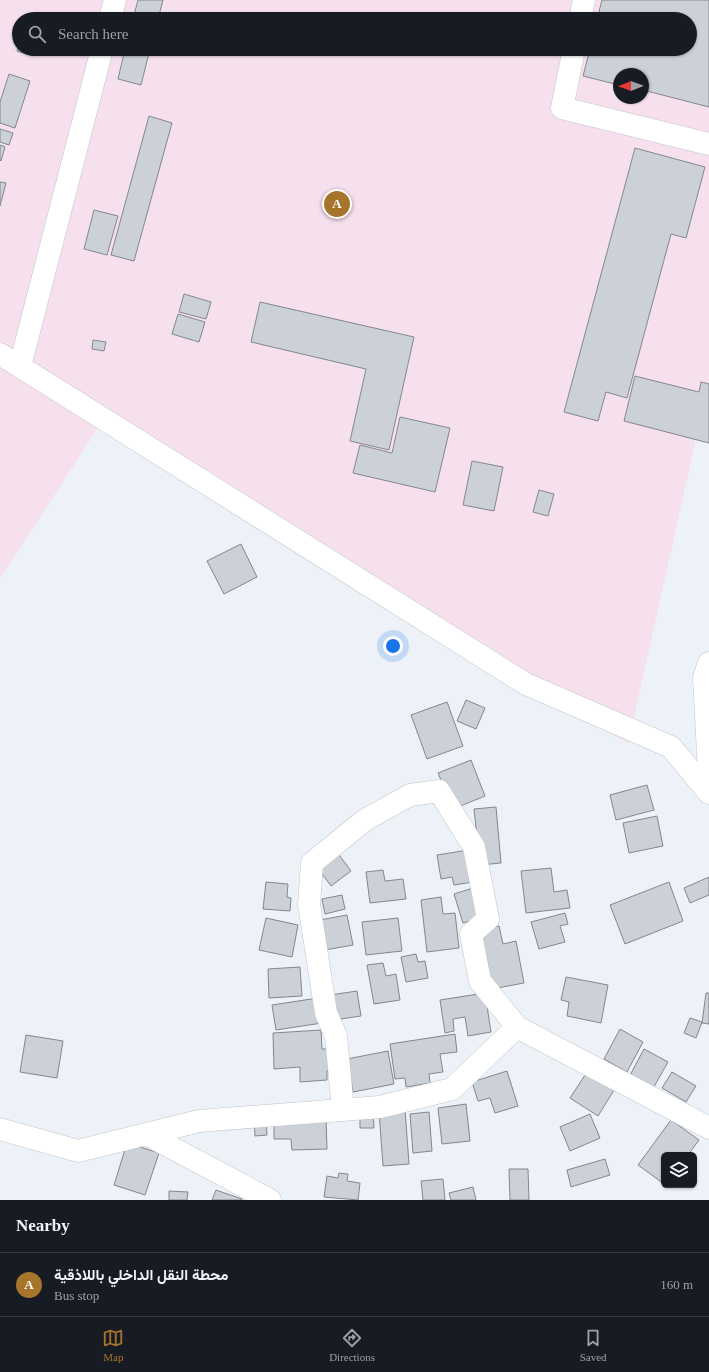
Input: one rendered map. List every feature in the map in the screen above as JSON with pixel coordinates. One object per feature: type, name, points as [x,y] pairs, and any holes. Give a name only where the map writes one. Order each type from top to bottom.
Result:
[{"type":"street","points":[[112,12],[115,0]]},
{"type":"street","points":[[581,12],[584,0]]},
{"type":"street","points":[[20,366],[100,56]]},
{"type":"street","points":[[573,56],[562,108],[709,144]]},
{"type":"street","points":[[0,354],[526,684],[671,747],[709,793]]},
{"type":"street","points":[[709,663],[704,678],[709,773]]},
{"type":"street","points":[[343,1110],[336,1036],[326,1013],[308,904],[312,863],[365,820],[410,795],[439,791],[474,847],[488,919],[471,934],[480,981],[517,1027],[709,1128]]},
{"type":"street","points":[[0,1129],[78,1151],[199,1121],[380,1107],[452,1089],[517,1027]]},
{"type":"street","points":[[146,1134],[270,1200]]},
{"type":"shaded area","points":[[0,0],[709,0],[709,381],[628,744],[107,414],[0,579]]},
{"type":"building","points":[[138,0],[163,0],[160,12],[135,12]]},
{"type":"building","points":[[602,0],[709,0],[709,107],[649,92],[649,68],[613,68],[613,84],[583,76],[588,56],[697,56],[697,12],[599,12]]},
{"type":"building","points":[[123,56],[148,56],[141,85],[118,79]]},
{"type":"building","points":[[9,74],[30,81],[15,128],[0,123],[0,102]]},
{"type":"building","points":[[149,116],[172,123],[134,261],[111,255]]},
{"type":"building","points":[[0,129],[13,133],[9,145],[0,142]]},
{"type":"building","points":[[0,145],[5,147],[1,161],[0,160]]},
{"type":"building","points":[[635,148],[705,167],[686,238],[671,234],[627,398],[606,392],[598,421],[564,412]]},
{"type":"building","points":[[0,182],[6,183],[0,206]]},
{"type":"building","points":[[94,210],[118,216],[107,255],[84,249]]},
{"type":"building","points":[[184,294],[211,302],[206,319],[179,312]]},
{"type":"building","points":[[260,302],[414,337],[389,450],[350,441],[366,369],[251,342]]},
{"type":"building","points":[[178,314],[205,322],[199,342],[172,334]]},
{"type":"building","points":[[93,340],[106,342],[104,351],[92,349]]},
{"type":"building","points":[[635,376],[699,392],[701,382],[709,384],[709,443],[624,421]]},
{"type":"building","points":[[400,417],[450,428],[435,492],[353,473],[360,445],[392,453]]},
{"type":"building","points":[[472,461],[503,467],[494,511],[463,505]]},
{"type":"building","points":[[539,490],[554,494],[548,516],[533,512]]},
{"type":"building","points":[[241,544],[257,577],[224,594],[207,561]]},
{"type":"building","points":[[466,700],[485,708],[476,729],[457,721]]},
{"type":"building","points":[[447,702],[463,746],[427,759],[411,715]]},
{"type":"building","points":[[471,760],[485,796],[453,809],[438,773]]},
{"type":"building","points":[[647,785],[654,810],[616,820],[610,795]]},
{"type":"building","points":[[496,807],[501,863],[480,865],[474,809]]},
{"type":"building","points":[[657,816],[663,846],[629,853],[623,823]]},
{"type":"building","points":[[468,850],[473,882],[454,885],[452,877],[441,879],[437,855]]},
{"type":"building","points":[[337,852],[351,871],[331,886],[317,867]]},
{"type":"building","points":[[551,868],[554,892],[567,890],[570,908],[526,913],[521,871]]},
{"type":"building","points":[[383,870],[385,881],[403,879],[406,899],[370,903],[366,872]]},
{"type":"building","points":[[709,877],[709,895],[690,903],[684,888]]},
{"type":"building","points":[[266,882],[288,884],[287,897],[291,898],[290,911],[263,909]]},
{"type":"building","points":[[669,882],[683,921],[625,944],[610,905]]},
{"type":"building","points":[[473,888],[482,917],[463,923],[454,894]]},
{"type":"building","points":[[342,895],[345,909],[325,914],[322,899]]},
{"type":"building","points":[[441,897],[443,914],[455,913],[459,948],[427,952],[421,900]]},
{"type":"building","points":[[565,913],[568,924],[560,926],[565,942],[539,949],[531,922]]},
{"type":"building","points":[[347,915],[353,945],[325,950],[320,920]]},
{"type":"building","points":[[266,918],[298,925],[292,957],[259,950]]},
{"type":"building","points":[[398,918],[402,951],[366,955],[362,922]]},
{"type":"building","points":[[499,926],[503,944],[516,941],[524,983],[492,989],[481,930]]},
{"type":"building","points":[[416,954],[418,962],[425,961],[428,978],[406,982],[401,957]]},
{"type":"building","points":[[383,963],[386,976],[396,974],[400,1000],[374,1004],[367,965]]},
{"type":"building","points":[[300,967],[302,996],[269,998],[268,969]]},
{"type":"building","points":[[566,977],[608,985],[601,1023],[567,1016],[569,1002],[561,1000]]},
{"type":"building","points":[[357,991],[361,1016],[334,1020],[330,995]]},
{"type":"building","points":[[485,993],[491,1032],[468,1036],[465,1017],[453,1019],[454,1031],[445,1033],[440,1000]]},
{"type":"building","points":[[706,993],[709,993],[709,1024],[702,1023]]},
{"type":"building","points":[[318,998],[322,1023],[276,1030],[272,1005]]},
{"type":"building","points":[[690,1018],[702,1022],[696,1038],[684,1033]]},
{"type":"building","points":[[620,1029],[643,1042],[627,1072],[604,1059]]},
{"type":"building","points":[[321,1030],[322,1049],[333,1049],[334,1070],[327,1071],[327,1080],[300,1082],[300,1067],[274,1069],[273,1033]]},
{"type":"building","points":[[455,1034],[457,1052],[440,1054],[443,1072],[429,1074],[430,1083],[406,1087],[405,1078],[395,1079],[390,1044]]},
{"type":"building","points":[[26,1035],[63,1041],[57,1078],[20,1072]]},
{"type":"building","points":[[644,1049],[668,1062],[651,1092],[628,1079]]},
{"type":"building","points":[[388,1051],[394,1084],[353,1092],[347,1059]]},
{"type":"building","points":[[589,1069],[616,1087],[598,1116],[570,1098]]},
{"type":"building","points":[[507,1071],[518,1106],[495,1113],[490,1098],[478,1101],[472,1082]]},
{"type":"building","points":[[672,1072],[696,1086],[686,1102],[662,1088]]},
{"type":"building","points":[[466,1104],[470,1141],[442,1144],[438,1108]]},
{"type":"building","points":[[405,1109],[409,1164],[383,1166],[379,1111]]},
{"type":"building","points":[[373,1112],[374,1128],[360,1128],[360,1113]]},
{"type":"building","points":[[429,1112],[432,1151],[413,1153],[410,1114]]},
{"type":"building","points":[[590,1114],[600,1138],[570,1151],[560,1127]]},
{"type":"building","points":[[326,1117],[327,1149],[292,1150],[291,1139],[274,1139],[274,1119]]},
{"type":"building","points":[[254,1119],[266,1119],[267,1135],[255,1136]]},
{"type":"building","points":[[671,1120],[699,1140],[690,1152],[661,1152],[661,1182],[638,1165]]},
{"type":"building","points":[[127,1143],[159,1153],[145,1195],[114,1185]]},
{"type":"building","points":[[605,1159],[610,1175],[571,1187],[567,1170]]},
{"type":"building","points":[[509,1169],[528,1169],[529,1200],[510,1200]]},
{"type":"building","points":[[339,1173],[348,1174],[347,1181],[360,1183],[358,1200],[324,1197],[327,1176],[338,1178]]},
{"type":"building","points":[[443,1179],[445,1200],[423,1200],[421,1181]]},
{"type":"building","points":[[473,1187],[476,1200],[451,1200],[449,1193]]},
{"type":"building","points":[[216,1190],[242,1199],[242,1200],[212,1200]]},
{"type":"building","points":[[169,1191],[188,1192],[187,1200],[169,1200]]},
{"type":"place","name":"محطة النقل الداخلي باللاذقية","points":[[337,204]]}]
